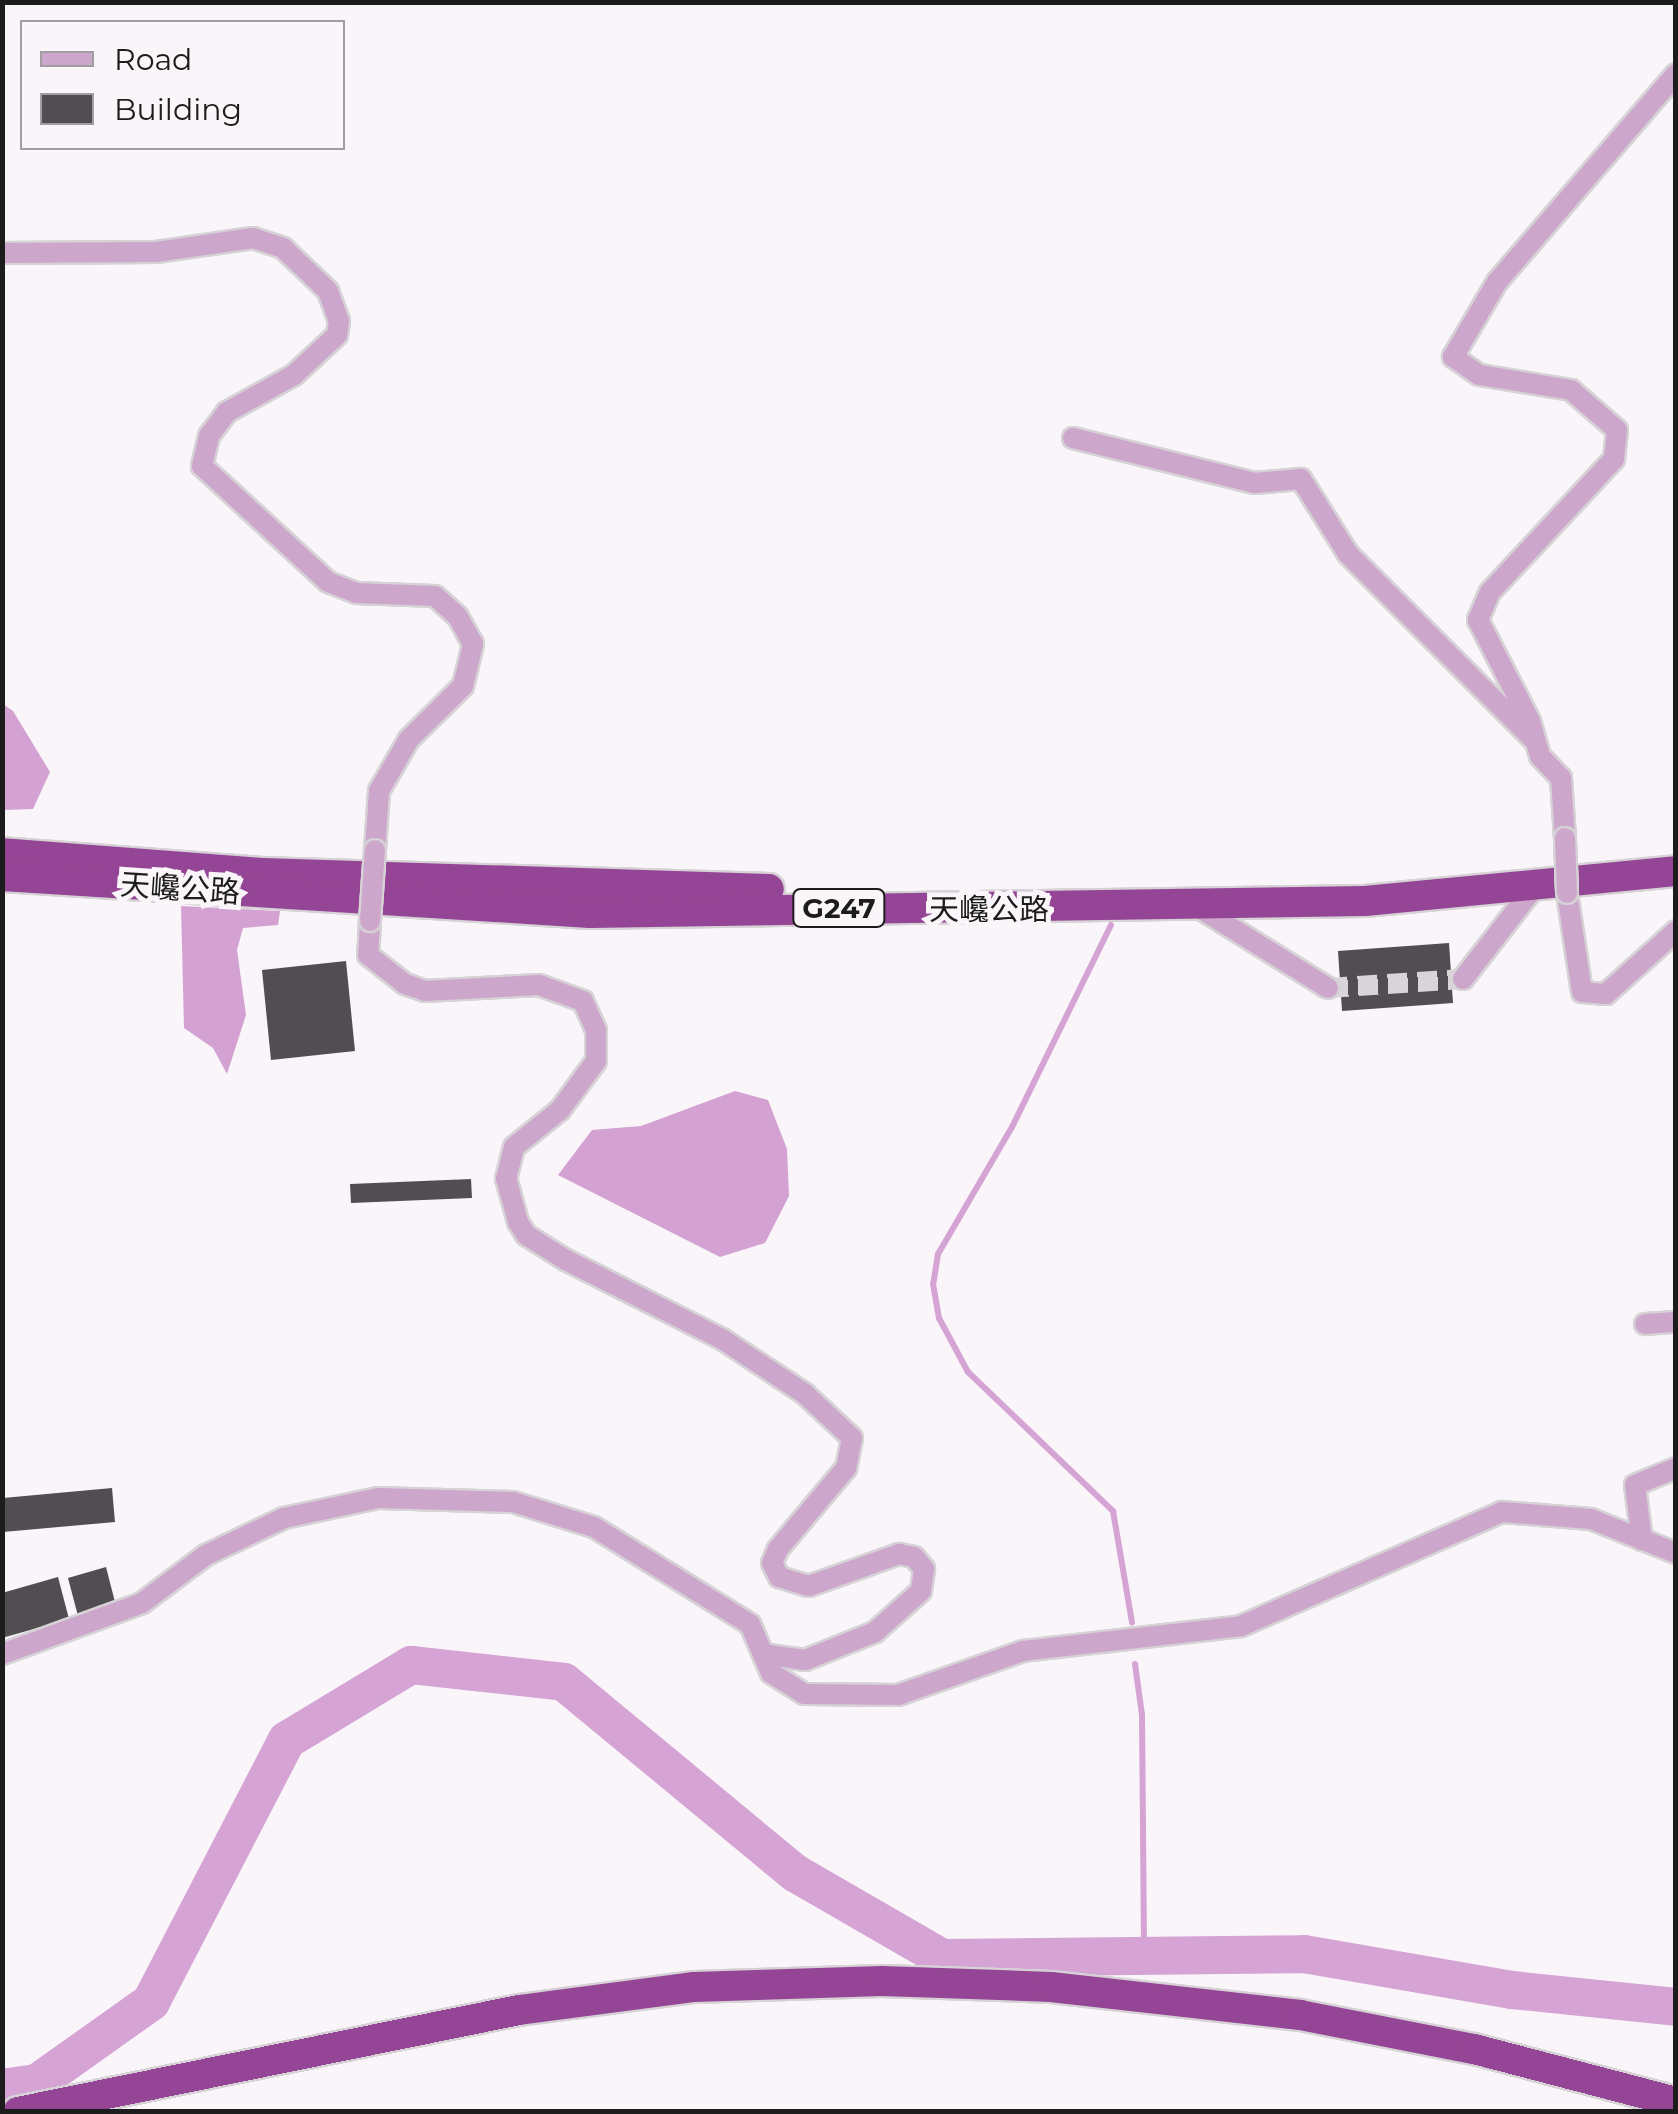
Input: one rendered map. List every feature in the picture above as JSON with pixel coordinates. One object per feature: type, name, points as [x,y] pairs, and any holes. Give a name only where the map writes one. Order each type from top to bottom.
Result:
[{"type":"highway","name":"天巉公路","points":[[2,852],[445,881],[989,892],[1354,889],[1676,856]]},
{"type":"highway","name":"天巉公路","points":[[2,876],[590,914],[1198,907],[1532,890],[1676,871]]},
{"type":"highway","points":[[116,2112],[519,2010],[694,1987],[966,1983],[1134,1994],[1300,2015],[1474,2049],[1676,2102]]},
{"type":"highway","points":[[18,2112],[243,2078],[522,2028],[695,2005],[898,2000],[1116,2010],[1297,2033],[1470,2067],[1643,2112]]},
{"type":"street","points":[[1676,74],[1496,282],[1453,357],[1479,375],[1571,390],[1617,430],[1614,459],[1490,592],[1478,620],[1536,742],[1561,778],[1567,892],[1582,992],[1606,994],[1676,931]]},
{"type":"street","points":[[2,253],[156,252],[252,238],[284,248],[328,291],[340,321],[336,335],[294,376],[227,412],[209,436],[202,466],[328,582],[356,593],[435,596],[458,617],[473,644],[463,686],[409,740],[379,791],[368,955],[405,984],[426,991],[539,984],[583,1000],[596,1030],[596,1061],[560,1110],[514,1147],[506,1178],[518,1222],[526,1235],[566,1260],[722,1339],[806,1394],[852,1438],[846,1468],[778,1549],[772,1563],[779,1577],[808,1586],[899,1554],[914,1557],[924,1569],[920,1592],[875,1632],[805,1660],[763,1654]]},
{"type":"street","points":[[1073,438],[1255,483],[1301,479],[1348,554],[1536,742]]},
{"type":"street","points":[[1464,979],[1532,890]]},
{"type":"street","points":[[1198,907],[1328,988]]},
{"type":"street","points":[[1645,1324],[1676,1322]]},
{"type":"street","points":[[1642,1540],[1635,1485],[1676,1468]]},
{"type":"street","points":[[2,1654],[142,1603],[206,1555],[284,1518],[378,1498],[514,1502],[594,1527],[750,1624],[771,1672],[804,1694],[898,1695],[1023,1651],[1242,1626],[1502,1512],[1591,1518],[1676,1554]]},
{"type":"shaded area","points":[[3,704],[13,711],[50,772],[33,809],[3,810]]},
{"type":"shaded area","points":[[181,906],[280,911],[278,925],[243,928],[237,950],[246,1015],[227,1074],[213,1048],[184,1028]]},
{"type":"shaded area","points":[[735,1091],[768,1100],[787,1149],[789,1196],[765,1243],[720,1257],[558,1175],[592,1130],[641,1126]]},
{"type":"building","points":[[1449,943],[1453,1003],[1342,1011],[1338,951]]},
{"type":"building","points":[[346,961],[355,1051],[271,1060],[262,970]]},
{"type":"building","points":[[471,1179],[472,1198],[351,1203],[350,1184]]},
{"type":"building","points":[[112,1488],[115,1522],[3,1532],[3,1498]]},
{"type":"building","points":[[106,1567],[116,1606],[78,1616],[68,1578]]},
{"type":"building","points":[[58,1577],[69,1619],[2,1638],[2,1593]]},
{"type":"waterway","points":[[1111,925],[1012,1127],[938,1254],[933,1284],[939,1318],[968,1372],[1113,1511],[1132,1622]]},
{"type":"waterway","points":[[1135,1664],[1142,1715],[1144,1956]]},
{"type":"waterway","points":[[2,2088],[37,2083],[151,2002],[287,1740],[411,1665],[564,1682],[795,1873],[942,1958],[1304,1954],[1512,1990],[1676,2007]]},
{"type":"tunnel","points":[[1328,988],[1463,979]]}]
